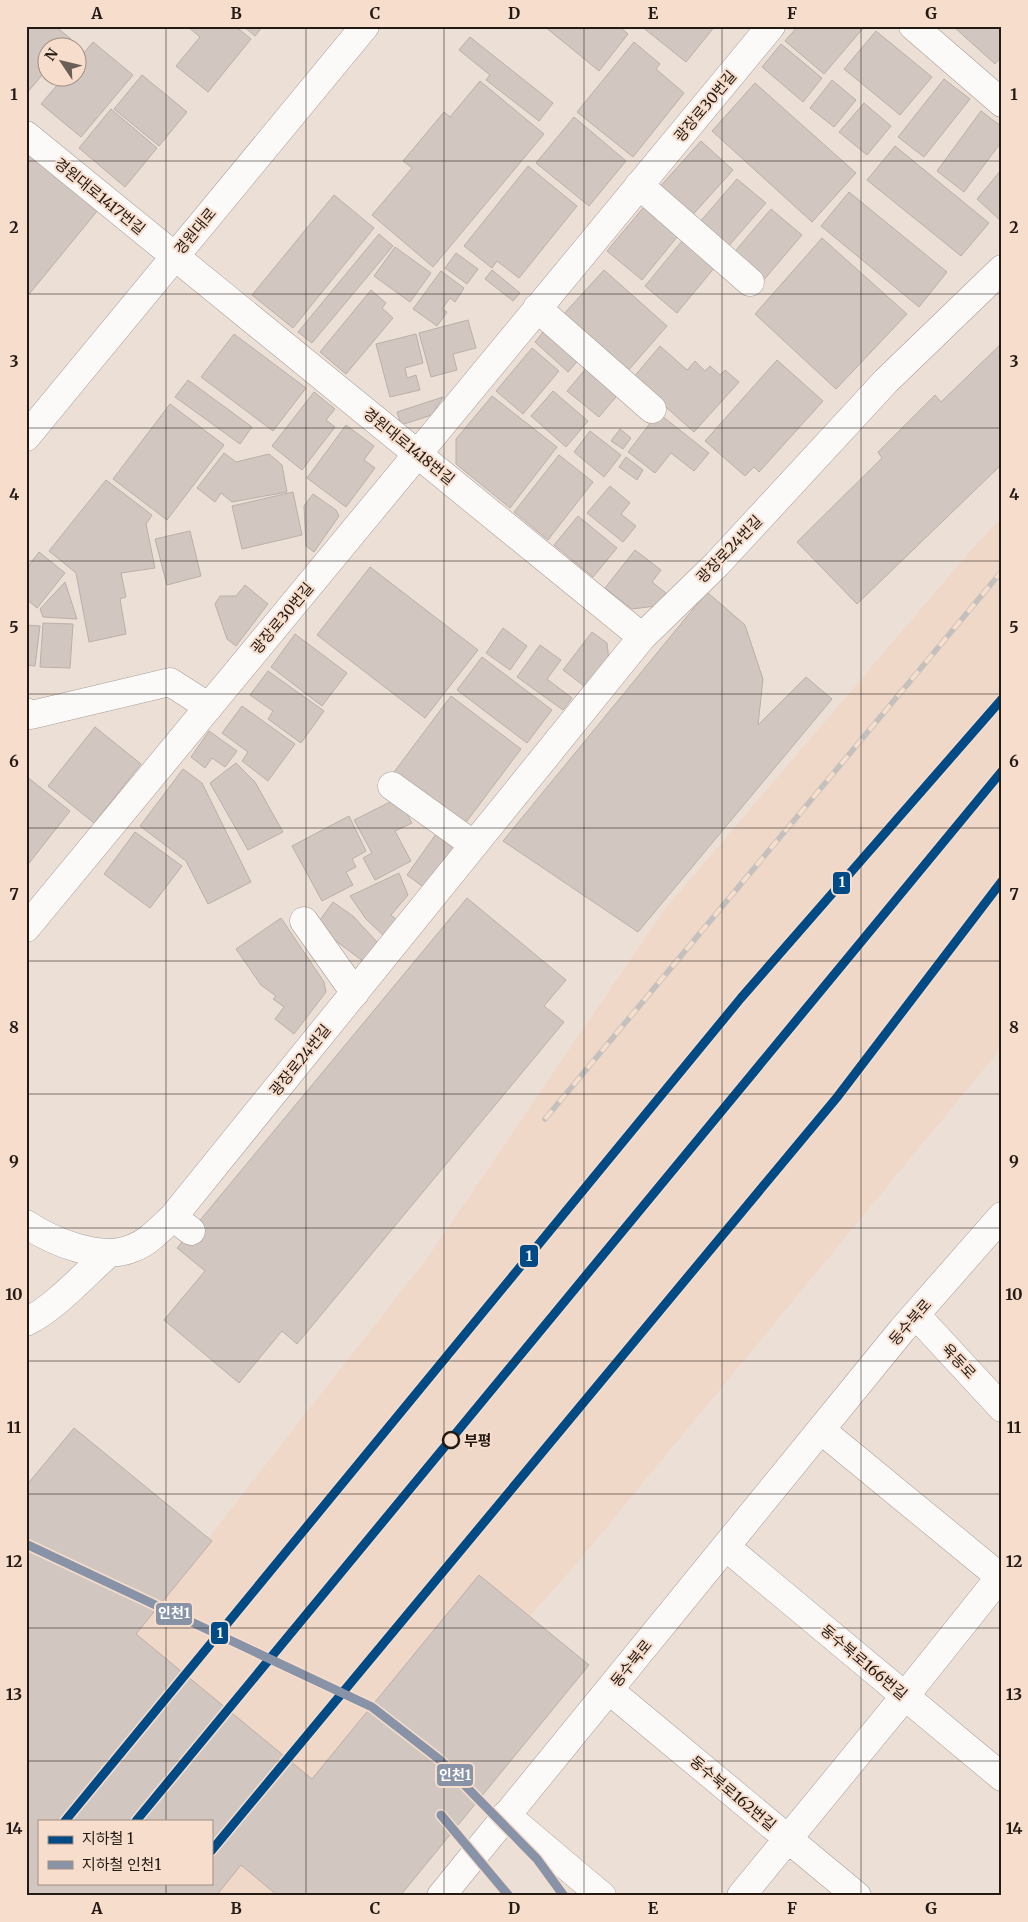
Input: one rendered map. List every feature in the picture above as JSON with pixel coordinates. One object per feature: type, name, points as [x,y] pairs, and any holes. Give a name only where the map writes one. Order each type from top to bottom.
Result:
[{"type":"street","name":"경원대로","points":[[26,437],[365,26]]},
{"type":"street","name":"광장로30번길","points":[[26,928],[771,26]]},
{"type":"street","points":[[913,26],[1002,103]]},
{"type":"street","name":"경원대로1417번길","points":[[26,135],[174,257]]},
{"type":"street","points":[[639,185],[750,282]]},
{"type":"street","name":"경원대로1418번길","points":[[174,257],[642,637]]},
{"type":"street","name":"광장로24번길","points":[[26,1224],[41,1234],[69,1246],[109,1252],[132,1249],[149,1238],[182,1224],[355,993],[642,637],[717,564],[886,381],[1002,269]]},
{"type":"street","points":[[537,308],[652,409]]},
{"type":"street","points":[[26,712],[31,715],[170,682],[209,707]]},
{"type":"street","points":[[392,786],[474,845]]},
{"type":"street","points":[[304,921],[355,993]]},
{"type":"street","name":"동수북로","points":[[441,1896],[916,1314],[1002,1216]]},
{"type":"street","points":[[26,1322],[35,1318],[57,1300],[109,1252]]},
{"type":"street","name":"육동로","points":[[916,1314],[1002,1408]]},
{"type":"street","points":[[741,1896],[1000,1577],[821,1430]]},
{"type":"street","name":"동수북로166번길","points":[[726,1546],[1002,1777]]},
{"type":"street","name":"동수북로162번길","points":[[609,1690],[858,1896]]},
{"type":"street","points":[[506,1816],[602,1896]]},
{"type":"shaded area","points":[[1002,517],[1002,1047],[577,1563],[282,1896],[26,1896],[26,1771],[428,1257],[664,910],[973,548]]},
{"type":"building","points":[[26,26],[55,26],[70,38],[38,38],[38,80],[27,93]]},
{"type":"building","points":[[187,26],[235,26],[251,39],[208,92],[176,66],[200,37]]},
{"type":"building","points":[[243,26],[263,26],[255,36]]},
{"type":"building","points":[[544,26],[619,26],[628,34],[599,71]]},
{"type":"building","points":[[641,26],[715,26],[686,62]]},
{"type":"building","points":[[798,26],[865,26],[824,74],[785,41]]},
{"type":"building","points":[[955,26],[1002,26],[1002,56],[995,64]]},
{"type":"building","points":[[876,31],[932,77],[900,115],[844,69]]},
{"type":"building","points":[[470,37],[553,103],[539,121],[486,80],[490,75],[459,50]]},
{"type":"building","points":[[93,42],[133,75],[81,137],[41,104],[55,88],[88,88],[88,48]]},
{"type":"building","points":[[634,42],[660,64],[656,69],[684,93],[633,157],[577,112]]},
{"type":"building","points":[[781,44],[822,78],[803,102],[762,67]]},
{"type":"building","points":[[142,75],[187,112],[159,146],[114,109]]},
{"type":"building","points":[[944,79],[970,99],[924,157],[898,137]]},
{"type":"building","points":[[832,80],[856,100],[834,127],[810,108]]},
{"type":"building","points":[[480,81],[544,134],[433,267],[372,215],[412,168],[403,161],[444,112],[450,117]]},
{"type":"building","points":[[755,83],[856,173],[812,222],[712,131]]},
{"type":"building","points":[[864,103],[891,126],[867,155],[839,132]]},
{"type":"building","points":[[111,109],[157,148],[125,187],[79,148]]},
{"type":"building","points":[[981,111],[1002,127],[1002,141],[964,192],[937,171]]},
{"type":"building","points":[[574,117],[626,161],[589,206],[536,163]]},
{"type":"building","points":[[701,141],[733,170],[689,219],[657,190]]},
{"type":"building","points":[[895,146],[989,223],[961,256],[867,180]]},
{"type":"building","points":[[26,151],[98,210],[26,298]]},
{"type":"building","points":[[528,166],[577,206],[519,278],[497,261],[492,268],[464,246]]},
{"type":"building","points":[[1002,169],[1002,222],[977,199]]},
{"type":"building","points":[[737,179],[766,203],[726,249],[698,224]]},
{"type":"building","points":[[849,192],[947,272],[919,307],[821,226]]},
{"type":"building","points":[[334,195],[374,228],[293,328],[252,295]]},
{"type":"building","points":[[648,202],[682,231],[642,280],[607,251]]},
{"type":"building","points":[[771,209],[802,235],[762,282],[731,256]]},
{"type":"building","points":[[379,234],[393,246],[312,343],[298,332]]},
{"type":"building","points":[[687,235],[720,261],[677,313],[645,286]]},
{"type":"building","points":[[822,238],[907,314],[836,389],[755,314]]},
{"type":"building","points":[[395,247],[431,273],[410,302],[374,276]]},
{"type":"building","points":[[456,253],[478,269],[467,284],[445,268]]},
{"type":"building","points":[[492,270],[520,293],[513,301],[485,279]]},
{"type":"building","points":[[604,270],[667,326],[626,373],[562,316]]},
{"type":"building","points":[[441,271],[464,288],[455,302],[450,298],[442,309],[447,312],[437,326],[413,309]]},
{"type":"building","points":[[371,290],[386,303],[382,308],[393,318],[346,374],[320,352]]},
{"type":"building","points":[[468,320],[476,348],[453,354],[457,370],[431,377],[419,333]]},
{"type":"building","points":[[547,327],[581,357],[568,372],[535,342]]},
{"type":"building","points":[[234,334],[306,388],[273,431],[201,377]]},
{"type":"building","points":[[416,334],[423,363],[405,368],[407,378],[416,375],[420,390],[390,397],[376,344]]},
{"type":"building","points":[[1002,343],[1002,464],[857,604],[797,542],[882,458],[878,452],[935,395],[941,402]]},
{"type":"building","points":[[660,346],[687,370],[695,361],[705,371],[710,366],[720,375],[725,370],[739,382],[694,432],[633,378]]},
{"type":"building","points":[[532,348],[559,371],[523,414],[496,391]]},
{"type":"building","points":[[777,360],[823,401],[759,472],[754,467],[745,476],[705,441]]},
{"type":"building","points":[[589,365],[621,391],[599,417],[567,391]]},
{"type":"building","points":[[188,380],[252,427],[240,444],[175,397]]},
{"type":"building","points":[[553,391],[588,421],[566,447],[531,416]]},
{"type":"building","points":[[314,392],[335,409],[326,420],[335,427],[302,470],[272,446]]},
{"type":"building","points":[[492,396],[557,447],[510,508],[456,464],[456,439]]},
{"type":"building","points":[[443,397],[432,415],[401,425],[397,412]]},
{"type":"building","points":[[170,404],[224,445],[167,520],[113,479]]},
{"type":"building","points":[[658,413],[709,453],[694,471],[671,453],[655,473],[628,452]]},
{"type":"building","points":[[346,425],[374,446],[364,460],[375,468],[346,507],[307,478]]},
{"type":"building","points":[[620,429],[631,438],[623,449],[611,441]]},
{"type":"building","points":[[590,431],[621,455],[604,477],[574,452]]},
{"type":"building","points":[[224,453],[236,462],[269,454],[282,465],[287,492],[232,502],[221,493],[215,502],[197,488]]},
{"type":"building","points":[[559,455],[593,482],[548,540],[514,512]]},
{"type":"building","points":[[626,457],[643,470],[637,480],[619,467]]},
{"type":"building","points":[[106,480],[152,515],[146,524],[155,568],[121,573],[126,597],[120,599],[126,634],[89,642],[76,573],[49,551]]},
{"type":"building","points":[[610,486],[630,503],[621,514],[636,526],[623,542],[587,513]]},
{"type":"building","points":[[293,492],[302,535],[242,549],[232,506]]},
{"type":"building","points":[[313,494],[336,510],[339,516],[314,552],[306,546],[304,506]]},
{"type":"building","points":[[578,516],[617,548],[593,577],[554,545]]},
{"type":"building","points":[[190,531],[201,576],[167,585],[155,539]]},
{"type":"building","points":[[635,550],[661,570],[652,582],[666,593],[656,606],[632,609],[605,588]]},
{"type":"building","points":[[39,552],[65,573],[37,608],[26,599],[26,569]]},
{"type":"building","points":[[370,567],[478,650],[425,718],[317,635]]},
{"type":"building","points":[[65,582],[77,619],[43,617],[40,609]]},
{"type":"building","points":[[245,585],[268,604],[236,646],[227,639],[215,604],[220,596],[236,596]]},
{"type":"building","points":[[707,592],[745,625],[763,679],[758,725],[806,677],[832,699],[638,932],[503,841]]},
{"type":"building","points":[[43,623],[73,624],[70,668],[40,667]]},
{"type":"building","points":[[26,625],[40,626],[35,666],[26,665]]},
{"type":"building","points":[[503,628],[527,646],[510,670],[486,653]]},
{"type":"building","points":[[592,632],[607,643],[609,661],[588,689],[563,670]]},
{"type":"building","points":[[295,634],[347,673],[322,706],[271,667]]},
{"type":"building","points":[[540,645],[561,660],[547,679],[572,698],[563,710],[517,677]]},
{"type":"building","points":[[482,657],[552,710],[527,743],[457,690]]},
{"type":"building","points":[[268,671],[324,711],[301,743],[268,719],[273,711],[250,695]]},
{"type":"building","points":[[451,696],[521,749],[464,825],[394,772]]},
{"type":"building","points":[[242,706],[295,744],[268,781],[242,761],[248,752],[222,733]]},
{"type":"building","points":[[95,727],[141,764],[94,823],[48,786]]},
{"type":"building","points":[[209,731],[237,751],[225,767],[212,758],[205,768],[191,757]]},
{"type":"building","points":[[236,763],[255,782],[283,832],[248,850],[210,783]]},
{"type":"building","points":[[183,769],[202,783],[251,882],[208,904],[186,861],[140,826]]},
{"type":"building","points":[[26,776],[70,811],[26,867]]},
{"type":"building","points":[[398,798],[412,823],[395,831],[411,861],[375,880],[363,858],[372,853],[354,820]]},
{"type":"building","points":[[349,816],[366,851],[352,859],[356,867],[346,872],[353,885],[322,901],[292,846]]},
{"type":"building","points":[[135,832],[182,866],[150,908],[104,874]]},
{"type":"building","points":[[436,834],[457,850],[429,891],[407,875]]},
{"type":"building","points":[[399,873],[408,895],[391,915],[398,921],[386,938],[366,919],[350,896]]},
{"type":"building","points":[[467,898],[566,980],[544,1006],[564,1022],[297,1344],[282,1331],[239,1383],[164,1320],[205,1271],[177,1248]]},
{"type":"building","points":[[333,902],[353,916],[377,942],[364,962],[328,935],[323,928],[320,920]]},
{"type":"building","points":[[281,918],[324,982],[326,992],[294,1034],[275,1019],[284,1007],[273,999],[276,996],[261,985],[236,949]]},
{"type":"building","points":[[74,1428],[212,1541],[136,1634],[312,1779],[479,1575],[589,1665],[400,1896],[278,1896],[241,1865],[216,1896],[26,1896],[26,1486]]},
{"type":"railway","points":[[545,1119],[1002,571]]},
{"type":"metro line","name":"1","points":[[66,1820],[741,998],[1002,699]]},
{"type":"metro line","name":"1","points":[[137,1820],[1002,771]]},
{"type":"metro line","name":"1","points":[[212,1850],[838,1096],[1002,881]]},
{"type":"metro line","name":"인천1","points":[[26,1544],[372,1707],[440,1760],[537,1859],[564,1896]]},
{"type":"metro line","name":"인천1","points":[[441,1815],[509,1896]]},
{"type":"place","name":"부평","points":[[451,1440]]}]
